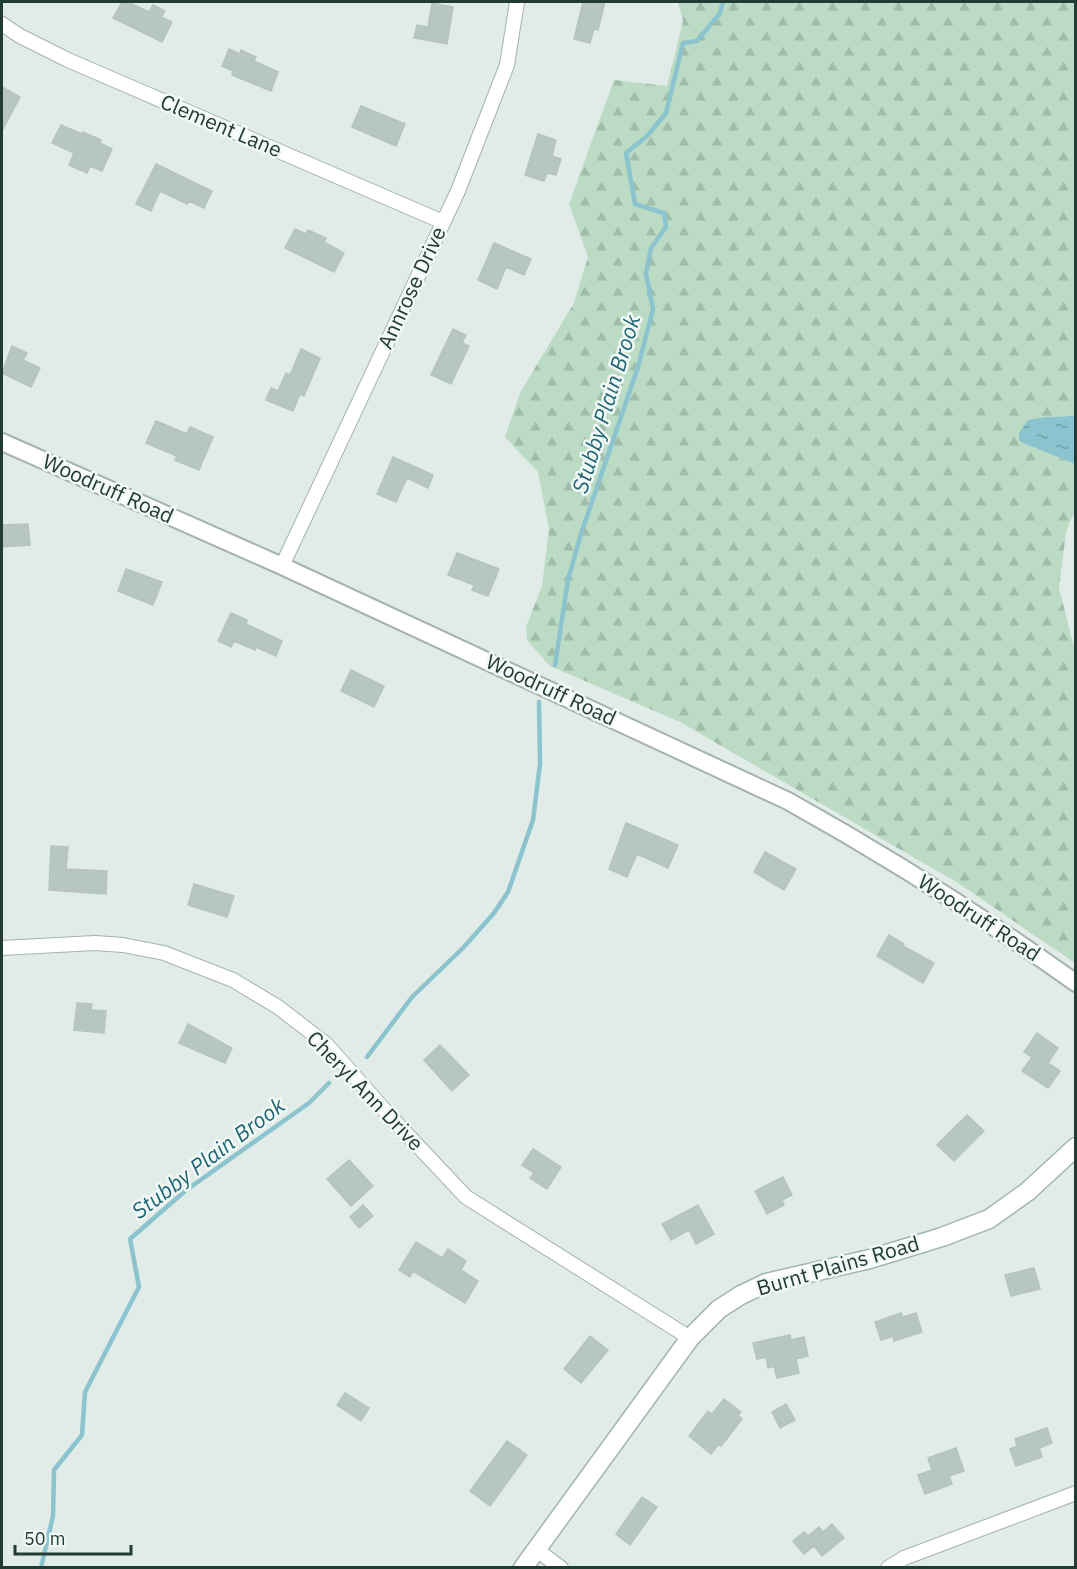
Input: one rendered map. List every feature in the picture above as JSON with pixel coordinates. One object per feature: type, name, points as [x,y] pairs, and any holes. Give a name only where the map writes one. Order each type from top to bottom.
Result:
[{"type":"main road","name":"Burnt Plains Road","points":[[523,1568],[690,1338],[719,1309],[766,1283],[870,1259],[989,1220],[1027,1192],[1076,1147]]},
{"type":"street","name":"Annrose Drive","points":[[282,566],[458,191],[507,65],[517,2]]},
{"type":"street","name":"Clement Lane","points":[[2,24],[20,36],[68,60],[443,222]]},
{"type":"street","name":"Woodruff Road","points":[[2,442],[282,566],[788,801],[868,846],[1007,934],[1076,983]]},
{"type":"street","name":"Cheryl Ann Drive","points":[[2,948],[95,943],[123,945],[164,953],[233,980],[278,1006],[326,1044],[466,1197],[690,1338]]},
{"type":"street","points":[[888,1568],[904,1558],[1076,1493]]},
{"type":"street","points":[[537,1550],[561,1568]]},
{"type":"green space","points":[[678,2],[1075,2],[1075,415],[1058,417],[1023,443],[1075,464],[1075,510],[1066,532],[1059,588],[1075,651],[1075,963],[958,883],[680,722],[550,666],[527,640],[526,627],[542,586],[549,529],[538,472],[505,437],[520,393],[574,303],[588,257],[569,204],[614,80],[667,86],[683,21]]},
{"type":"water","points":[[1075,415],[1075,464],[1019,440],[1019,433],[1028,420]]},
{"type":"building","points":[[122,2],[128,2],[149,12],[153,5],[165,11],[161,17],[172,22],[162,42],[113,18]]},
{"type":"building","points":[[583,2],[605,2],[598,30],[594,29],[590,43],[574,39]]},
{"type":"building","points":[[432,3],[453,7],[447,44],[414,38],[417,25],[428,27]]},
{"type":"building","points":[[229,49],[240,54],[241,50],[256,57],[254,61],[278,72],[271,91],[232,75],[233,71],[222,66]]},
{"type":"building","points":[[2,87],[20,97],[2,131]]},
{"type":"building","points":[[361,106],[405,124],[396,146],[352,127]]},
{"type":"building","points":[[61,125],[101,140],[100,143],[112,149],[102,171],[90,166],[87,173],[69,165],[74,153],[52,143]]},
{"type":"building","points":[[538,134],[556,140],[552,156],[561,159],[556,175],[547,173],[544,181],[525,175]]},
{"type":"building","points":[[156,164],[212,191],[204,208],[189,201],[187,204],[160,191],[151,211],[136,204]]},
{"type":"building","points":[[295,229],[306,234],[308,230],[326,238],[324,242],[344,253],[334,272],[285,248]]},
{"type":"building","points":[[494,243],[531,259],[524,275],[506,267],[497,289],[478,280]]},
{"type":"building","points":[[453,329],[466,335],[462,343],[469,346],[451,384],[431,375]]},
{"type":"building","points":[[12,346],[27,353],[23,360],[40,368],[31,387],[2,373]]},
{"type":"building","points":[[301,349],[320,358],[304,396],[300,394],[293,411],[266,400],[271,388],[278,391],[286,373],[290,375]]},
{"type":"building","points":[[156,421],[187,434],[190,427],[213,437],[199,470],[175,460],[177,456],[146,443]]},
{"type":"building","points":[[393,457],[433,475],[428,488],[407,478],[396,502],[377,494]]},
{"type":"building","points":[[28,524],[30,545],[2,547],[2,525]]},
{"type":"building","points":[[457,553],[499,569],[488,596],[472,590],[474,585],[448,575]]},
{"type":"building","points":[[126,569],[162,582],[153,605],[118,591]]},
{"type":"building","points":[[231,613],[247,620],[246,624],[282,641],[276,656],[234,641],[231,647],[218,641]]},
{"type":"building","points":[[351,670],[384,686],[374,707],[341,691]]},
{"type":"building","points":[[626,823],[678,845],[668,868],[637,854],[627,877],[609,869]]},
{"type":"building","points":[[51,846],[68,847],[66,869],[107,871],[106,894],[49,890]]},
{"type":"building","points":[[765,852],[796,869],[784,890],[754,872]]},
{"type":"building","points":[[194,884],[234,896],[227,917],[188,905]]},
{"type":"building","points":[[889,935],[904,944],[903,946],[934,963],[923,983],[877,956]]},
{"type":"building","points":[[77,1003],[92,1004],[91,1010],[106,1011],[104,1033],[74,1030]]},
{"type":"building","points":[[188,1024],[232,1048],[225,1063],[179,1043]]},
{"type":"building","points":[[1037,1033],[1058,1048],[1048,1063],[1060,1071],[1048,1088],[1022,1071],[1032,1057],[1024,1052]]},
{"type":"building","points":[[440,1045],[469,1075],[452,1091],[424,1060]]},
{"type":"building","points":[[967,1115],[984,1131],[954,1161],[937,1145]]},
{"type":"building","points":[[533,1149],[561,1167],[547,1189],[530,1178],[534,1173],[522,1165]]},
{"type":"building","points":[[349,1160],[373,1186],[351,1206],[327,1179]]},
{"type":"building","points":[[783,1177],[792,1195],[782,1200],[784,1205],[767,1214],[755,1191]]},
{"type":"building","points":[[363,1205],[373,1216],[359,1228],[350,1217]]},
{"type":"building","points":[[698,1205],[714,1234],[696,1244],[689,1230],[671,1240],[662,1224]]},
{"type":"building","points":[[416,1242],[442,1258],[448,1249],[466,1261],[461,1270],[478,1281],[465,1303],[413,1271],[410,1277],[399,1270]]},
{"type":"building","points":[[1034,1268],[1040,1289],[1011,1296],[1005,1275]]},
{"type":"building","points":[[901,1313],[903,1317],[916,1313],[922,1332],[894,1341],[893,1336],[881,1340],[875,1322]]},
{"type":"building","points":[[790,1335],[791,1340],[804,1337],[808,1356],[796,1359],[799,1373],[777,1378],[774,1366],[768,1368],[766,1357],[757,1359],[753,1343]]},
{"type":"building","points":[[590,1336],[608,1350],[581,1383],[564,1369]]},
{"type":"building","points":[[345,1393],[369,1408],[361,1421],[337,1405]]},
{"type":"building","points":[[724,1399],[741,1412],[738,1415],[742,1419],[721,1446],[719,1444],[711,1454],[689,1436],[708,1411],[712,1414]]},
{"type":"building","points":[[786,1404],[795,1420],[780,1428],[772,1412]]},
{"type":"building","points":[[1047,1428],[1052,1443],[1039,1448],[1042,1457],[1016,1466],[1010,1449],[1017,1446],[1015,1439]]},
{"type":"building","points":[[507,1441],[527,1455],[490,1506],[470,1491]]},
{"type":"building","points":[[956,1448],[964,1471],[949,1476],[952,1484],[925,1494],[918,1475],[932,1470],[928,1458]]},
{"type":"building","points":[[642,1497],[657,1507],[630,1545],[616,1534]]},
{"type":"building","points":[[832,1524],[844,1538],[822,1556],[814,1546],[804,1554],[793,1541],[804,1532],[808,1536],[819,1527],[823,1532]]},
{"type":"waterway","name":"Stubby Plain Brook","points":[[555,665],[568,580],[581,534],[638,367],[653,309],[646,274],[651,248],[666,227],[664,213],[635,204],[626,153],[647,136],[666,113],[683,43],[697,41],[720,13],[723,2]]},
{"type":"waterway","name":"Stubby Plain Brook","points":[[367,1057],[412,997],[463,948],[494,913],[508,892],[533,820],[540,764],[539,702]]},
{"type":"waterway","name":"Stubby Plain Brook","points":[[41,1568],[53,1516],[54,1470],[82,1435],[85,1392],[139,1287],[130,1239],[185,1191],[309,1103],[329,1083]]}]
